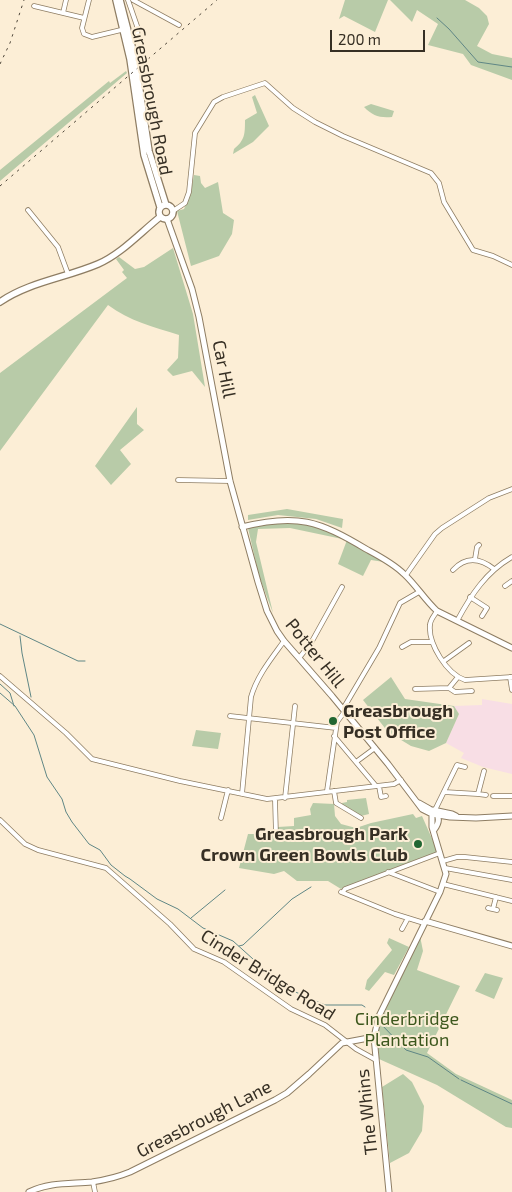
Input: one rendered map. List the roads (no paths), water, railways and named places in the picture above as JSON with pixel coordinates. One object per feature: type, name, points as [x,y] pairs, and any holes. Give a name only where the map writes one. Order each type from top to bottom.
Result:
[{"type":"main road","name":"Greasbrough Road","points":[[118,0],[125,29],[144,155],[163,206],[158,212],[160,217]]},
{"type":"main road","points":[[0,302],[32,286],[100,263],[160,217],[167,219],[171,217],[173,211],[171,207],[163,206]]},
{"type":"main road","name":"Car Hill","points":[[167,219],[192,289],[199,317],[230,481],[242,526]]},
{"type":"main road","points":[[242,526],[277,520],[294,520],[315,524],[340,533],[406,575],[437,611],[512,648]]},
{"type":"main road","name":"Potter Hill","points":[[242,526],[267,611],[284,641],[344,710],[422,809],[437,813]]},
{"type":"main road","points":[[437,813],[476,818],[512,816]]},
{"type":"main road","points":[[437,813],[432,827],[445,868]]},
{"type":"main road","points":[[434,830],[437,813]]},
{"type":"main road","name":"The Whins","points":[[390,1192],[374,1037],[379,1016],[440,892],[446,874],[445,868]]},
{"type":"main road","points":[[425,922],[512,946]]},
{"type":"main road","points":[[346,1041],[374,1037]]},
{"type":"main road","name":"Greasbrough Lane","points":[[29,1192],[41,1186],[93,1182],[114,1178],[130,1172],[275,1100],[302,1080],[338,1046],[346,1041]]},
{"type":"street","points":[[63,13],[66,0]]},
{"type":"street","points":[[89,0],[83,31],[88,37],[96,37],[125,29]]},
{"type":"street","points":[[120,8],[130,1]]},
{"type":"street","points":[[130,1],[179,25]]},
{"type":"street","points":[[130,1],[137,26],[138,40]]},
{"type":"street","points":[[34,6],[84,18]]},
{"type":"street","points":[[173,211],[185,203],[189,192],[194,133],[214,102],[265,83],[293,108],[315,122],[343,136],[431,173],[439,183],[444,202],[473,250],[493,256],[512,265]]},
{"type":"street","points":[[28,210],[58,247],[68,274]]},
{"type":"street","points":[[178,480],[230,481]]},
{"type":"street","points":[[406,575],[435,534],[442,528],[489,498],[512,489]]},
{"type":"street","points":[[475,559],[479,544]]},
{"type":"street","points":[[458,621],[478,586],[494,570],[512,557]]},
{"type":"street","points":[[453,570],[464,561],[475,559],[485,562],[494,570]]},
{"type":"street","points":[[505,586],[512,581]]},
{"type":"street","points":[[299,658],[311,643],[342,587]]},
{"type":"street","points":[[327,791],[337,722],[383,640],[400,603],[419,592]]},
{"type":"street","points":[[470,597],[487,608],[482,616]]},
{"type":"street","points":[[437,611],[430,623],[433,647],[458,677],[465,680],[511,677],[512,690]]},
{"type":"street","points":[[242,794],[251,697],[255,684],[284,641]]},
{"type":"street","points":[[402,647],[412,642],[432,642]]},
{"type":"street","points":[[444,661],[469,643]]},
{"type":"street","points":[[0,676],[66,732],[92,759],[260,799],[286,798],[327,791],[394,784],[401,780]]},
{"type":"street","points":[[449,688],[458,677]]},
{"type":"street","points":[[415,689],[449,688],[455,692],[472,690]]},
{"type":"street","points":[[286,798],[295,706]]},
{"type":"street","points":[[230,716],[336,728]]},
{"type":"street","points":[[334,736],[378,786],[381,797],[386,796]]},
{"type":"street","points":[[356,762],[375,748]]},
{"type":"street","points":[[437,813],[444,792],[457,765],[465,767]]},
{"type":"street","points":[[478,794],[484,771]]},
{"type":"street","points":[[222,818],[228,790]]},
{"type":"street","points":[[334,791],[336,803],[361,818]]},
{"type":"street","points":[[444,792],[486,795]]},
{"type":"street","points":[[493,796],[512,796]]},
{"type":"street","points":[[275,799],[276,835]]},
{"type":"street","name":"Cinder Bridge Road","points":[[0,820],[16,837],[32,847],[106,868],[170,924],[194,949],[224,962],[291,1010],[325,1025],[376,1060]]},
{"type":"street","points":[[425,922],[395,914],[342,892],[344,889],[440,853]]},
{"type":"street","points":[[442,861],[465,857],[512,862]]},
{"type":"street","points":[[445,868],[512,880]]},
{"type":"street","points":[[388,872],[440,892]]},
{"type":"street","points":[[443,884],[512,901]]},
{"type":"street","points":[[493,909],[496,897]]},
{"type":"street","points":[[402,929],[408,918]]},
{"type":"street","points":[[93,1182],[95,1192]]},
{"type":"waterway","points":[[437,18],[478,62],[512,67]]},
{"type":"waterway","points":[[0,624],[78,661],[85,661]]},
{"type":"waterway","points":[[20,636],[31,697]]},
{"type":"waterway","points":[[0,684],[10,693],[14,706]]},
{"type":"waterway","points":[[0,693],[15,706],[34,735],[47,777],[62,799],[66,812],[72,822],[89,844],[100,850],[111,865],[157,899],[178,909],[203,928],[233,941],[273,977],[291,990],[325,1005],[362,1005],[365,1007]]},
{"type":"waterway","points":[[239,946],[243,945],[292,899],[311,887]]},
{"type":"waterway","points":[[191,918],[225,890]]},
{"type":"waterway","points":[[380,1023],[406,1050],[428,1057],[459,1079]]},
{"type":"waterway","points":[[461,1080],[512,1104]]},
{"type":"railway","points":[[0,64],[10,43],[24,0]]},
{"type":"railway","points":[[0,186],[217,0]]},
{"type":"place","name":"Greasbrough Post Office","points":[[333,721]]},
{"type":"place","name":"Greasbrough Park Crown Green Bowls Club","points":[[418,844]]},
{"type":"park label","name":"Cinderbridge Plantation","points":[[407,1029]]}]
